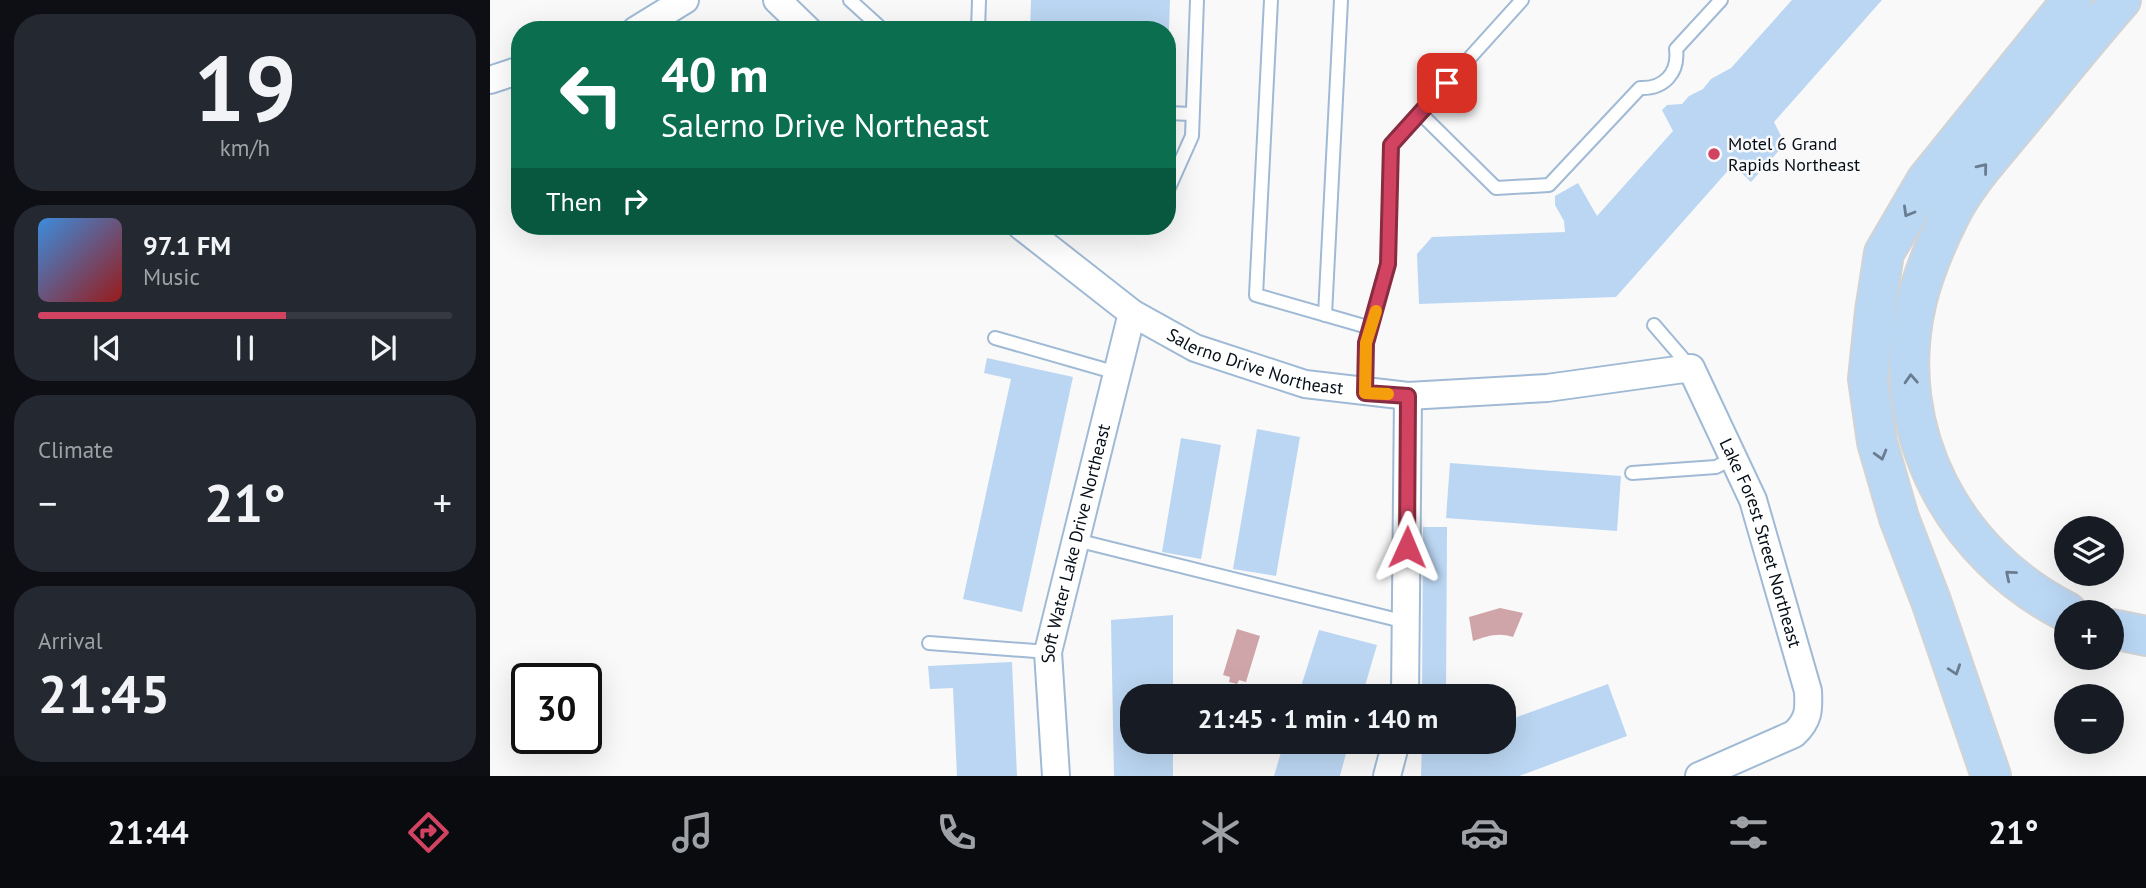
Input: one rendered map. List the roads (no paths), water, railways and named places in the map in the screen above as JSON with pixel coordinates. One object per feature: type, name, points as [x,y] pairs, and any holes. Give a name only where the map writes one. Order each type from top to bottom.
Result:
[{"type":"highway","points":[[1963,137],[2049,0]]},
{"type":"highway","points":[[1991,776],[1931,601],[1899,518],[1877,442],[1868,379],[1884,253],[1926,181],[2072,0]]},
{"type":"highway","points":[[2054,604],[2023,586],[2000,566],[1979,545],[1947,503],[1934,478],[1916,422],[1912,387],[1912,333],[1923,278],[1951,213],[1976,176],[2121,0]]},
{"type":"highway","points":[[2124,631],[2146,636]]},
{"type":"street","points":[[651,21],[685,0]]},
{"type":"street","points":[[777,0],[799,21]]},
{"type":"street","points":[[490,80],[511,73]]},
{"type":"street","name":"Salerno Drive Northeast","points":[[1032,235],[1132,313],[1195,348],[1305,383],[1365,393],[1408,396],[1547,388],[1691,368]]},
{"type":"street","name":"Soft Water Lake Drive Northeast","points":[[1056,776],[1048,652],[1132,313]]},
{"type":"street","name":"Lake Forest Street Northeast","points":[[1691,368],[1753,500],[1808,691],[1809,708],[1806,723],[1781,741],[1699,776]]},
{"type":"street","points":[[1405,684],[1408,396]]},
{"type":"street","points":[[1387,776],[1393,754]]},
{"type":"lane","points":[[850,0],[873,21]]},
{"type":"lane","points":[[978,21],[979,0]]},
{"type":"lane","points":[[1176,172],[1192,136],[1197,0]]},
{"type":"lane","points":[[1271,0],[1256,295],[1371,328]]},
{"type":"lane","points":[[1325,315],[1340,0]]},
{"type":"lane","points":[[1365,393],[1366,343],[1388,264],[1391,145],[1522,0]]},
{"type":"lane","points":[[1420,113],[1496,188],[1549,186],[1640,88],[1655,87],[1669,78],[1676,65],[1676,49],[1721,0]]},
{"type":"lane","points":[[1176,113],[1192,114]]},
{"type":"lane","points":[[1654,325],[1691,368]]},
{"type":"lane","points":[[995,338],[1117,373]]},
{"type":"lane","points":[[1632,473],[1716,467],[1733,457]]},
{"type":"lane","points":[[1076,540],[1406,622]]},
{"type":"lane","points":[[929,643],[1048,652]]},
{"type":"place","name":"Motel 6 Grand Rapids Northeast","points":[[1714,154]]}]
